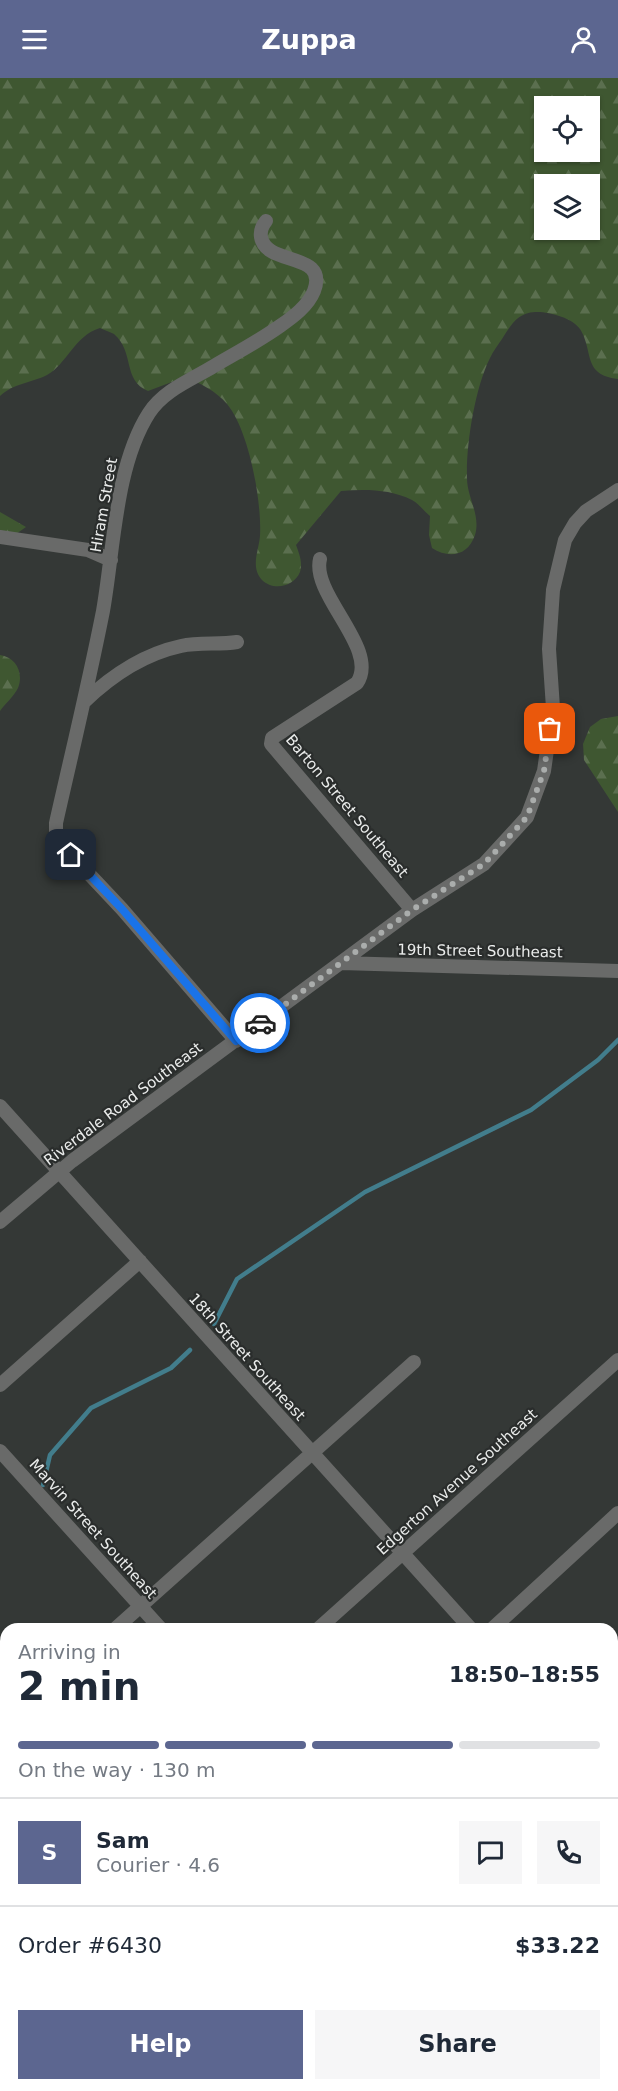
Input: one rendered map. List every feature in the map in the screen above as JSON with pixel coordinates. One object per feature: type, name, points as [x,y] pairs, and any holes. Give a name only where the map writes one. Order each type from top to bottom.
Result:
[{"type":"street","name":"Hiram Street","points":[[236,1041],[122,909],[59,842],[56,823],[84,702],[111,560],[122,484],[138,434],[162,396],[269,334],[295,315],[314,292],[315,276],[311,268],[304,263],[276,255],[263,244],[261,230],[266,220]]},
{"type":"street","name":"Riverdale Road Southeast","points":[[0,1222],[59,1172],[412,910],[484,864],[527,817],[544,771],[553,708],[549,649],[553,590],[565,540],[575,523],[586,511],[618,490]]},
{"type":"street","points":[[0,537],[88,550],[111,560]]},
{"type":"street","name":"Barton Street Southeast","points":[[320,559],[319,569],[325,585],[362,659],[361,677],[357,683],[272,738],[271,744],[412,910]]},
{"type":"street","points":[[84,702],[111,678],[162,651],[182,645],[237,642]]},
{"type":"street","name":"19th Street Southeast","points":[[341,963],[618,970]]},
{"type":"street","name":"18th Street Southeast","points":[[0,1106],[465,1623]]},
{"type":"street","points":[[0,1385],[140,1261]]},
{"type":"street","name":"Edgerton Avenue Southeast","points":[[325,1623],[618,1361]]},
{"type":"street","points":[[122,1623],[414,1362]]},
{"type":"street","name":"Marvin Street Southeast","points":[[0,1451],[155,1623]]},
{"type":"street","points":[[499,1623],[618,1513]]},
{"type":"green space","points":[[0,78],[618,78],[618,379],[599,373],[594,367],[584,337],[577,325],[572,322],[560,316],[540,312],[529,313],[515,321],[491,355],[476,400],[470,433],[467,478],[476,528],[472,542],[463,551],[457,554],[445,554],[432,548],[429,535],[430,516],[417,503],[404,496],[377,491],[341,491],[296,545],[301,565],[297,577],[283,586],[272,586],[262,580],[256,570],[260,536],[259,505],[248,448],[235,416],[218,395],[185,377],[148,391],[140,386],[131,373],[125,349],[120,341],[114,334],[100,328],[77,343],[60,364],[47,375],[0,396]]},
{"type":"green space","points":[[0,512],[26,527],[16,534],[0,532]]},
{"type":"green space","points":[[0,655],[14,662],[19,671],[20,682],[16,691],[0,711]]},
{"type":"green space","points":[[618,716],[618,812],[584,760],[583,744],[590,727],[601,719]]},
{"type":"waterway","points":[[214,1324],[237,1279],[365,1192],[531,1110],[598,1060],[618,1040]]},
{"type":"waterway","points":[[43,1485],[50,1455],[91,1408],[171,1368],[190,1350]]},
{"type":"way so far","points":[[260,1023],[412,910],[484,864],[527,817],[544,771],[550,729]]},
{"type":"route","points":[[71,855],[122,909],[236,1041],[260,1023]]}]
